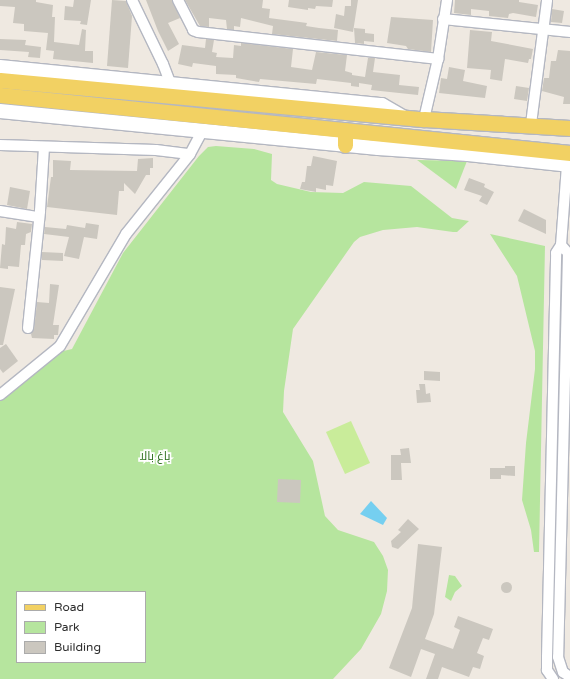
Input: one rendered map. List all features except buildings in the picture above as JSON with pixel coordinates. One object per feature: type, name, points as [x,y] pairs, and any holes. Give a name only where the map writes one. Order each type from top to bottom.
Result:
[{"type":"main road","points":[[0,80],[67,94],[569,161]]},
{"type":"main road","points":[[0,94],[67,94],[173,90],[424,119],[531,124],[570,128]]},
{"type":"main road","points":[[344,145],[345,130]]},
{"type":"street","points":[[132,0],[173,90]]},
{"type":"street","points":[[178,0],[192,30],[198,32],[438,59]]},
{"type":"street","points":[[424,119],[438,59],[447,0]]},
{"type":"street","points":[[531,124],[547,0]]},
{"type":"street","points":[[443,19],[543,28],[570,32]]},
{"type":"street","points":[[0,66],[173,90]]},
{"type":"street","points":[[0,112],[344,145],[468,148]]},
{"type":"street","points":[[0,395],[60,346],[126,234],[190,154],[202,131]]},
{"type":"street","points":[[0,145],[44,148],[156,150],[190,154]]},
{"type":"street","points":[[28,328],[44,148]]},
{"type":"street","points":[[553,679],[547,670],[556,253],[561,245],[569,161]]},
{"type":"street","points":[[0,210],[39,217]]},
{"type":"street","points":[[561,245],[568,253],[558,657],[563,672],[570,677]]},
{"type":"street","points":[[548,580],[560,580]]},
{"type":"green space","name":"باغ بالا","points":[[216,146],[254,149],[272,154],[271,180],[277,184],[311,192],[343,193],[364,182],[411,186],[452,218],[469,221],[457,232],[417,227],[383,230],[360,237],[354,242],[293,329],[284,391],[283,412],[313,461],[325,516],[338,530],[374,542],[383,556],[388,570],[387,591],[381,614],[361,649],[333,679],[0,679],[0,400],[59,352],[72,349],[123,253],[199,156],[208,147]]},
{"type":"green space","points":[[417,160],[467,161],[456,189]]},
{"type":"green space","points":[[490,234],[545,246],[539,552],[534,552],[531,530],[522,500],[526,443],[535,369],[535,351],[517,276]]},
{"type":"green space","points":[[351,421],[370,463],[345,474],[326,432]]},
{"type":"green space","points":[[449,575],[455,576],[462,586],[455,592],[451,601],[445,597]]},
{"type":"water","points":[[371,501],[387,518],[383,525],[360,514]]}]
